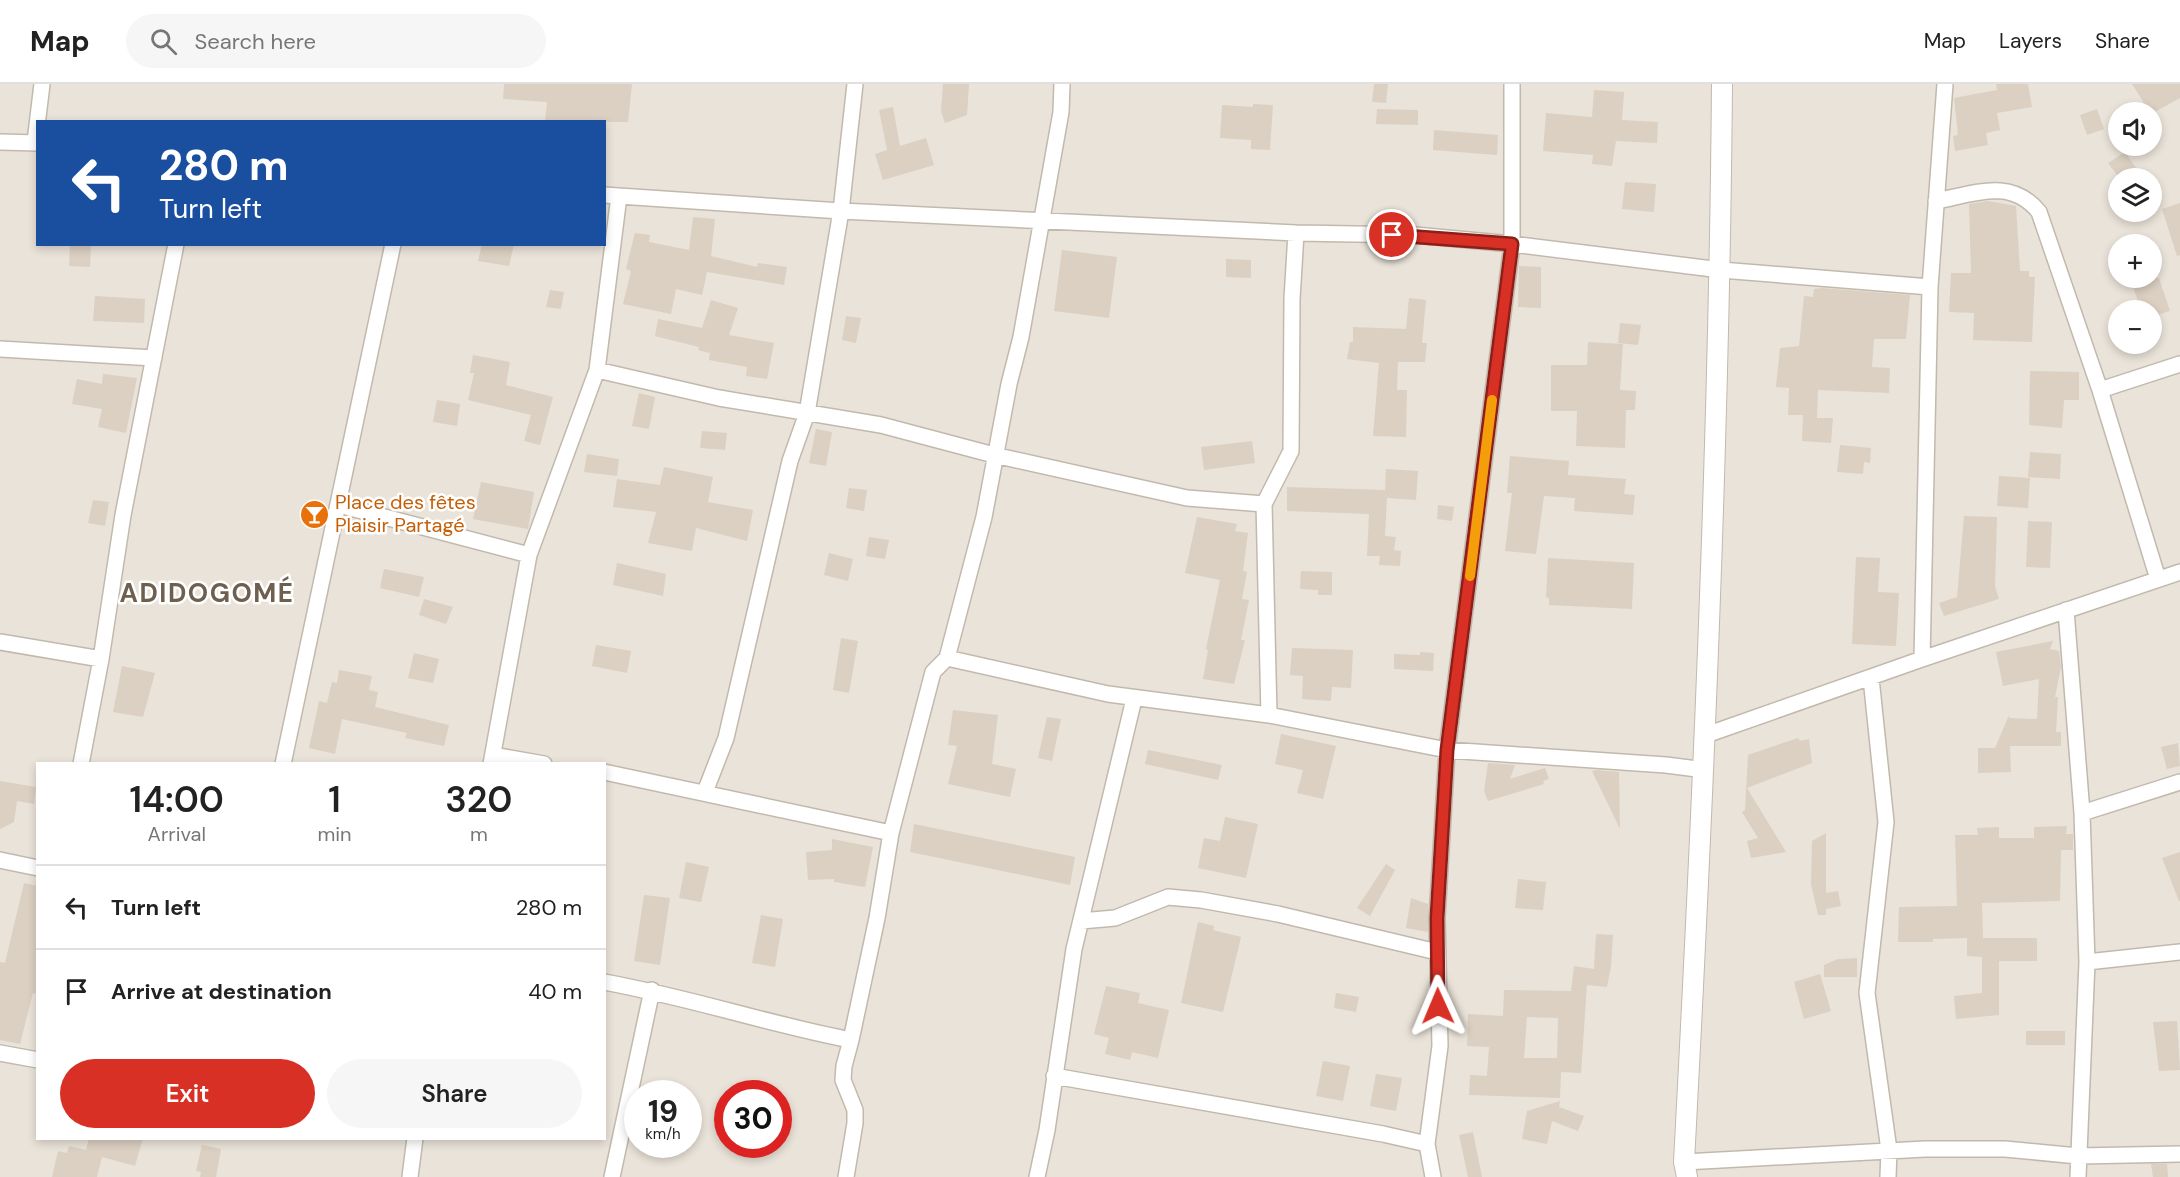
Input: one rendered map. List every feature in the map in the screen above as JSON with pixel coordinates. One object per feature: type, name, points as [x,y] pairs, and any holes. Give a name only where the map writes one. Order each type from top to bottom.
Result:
[{"type":"street","points":[[38,120],[42,84]]},
{"type":"street","points":[[705,792],[726,738],[790,461],[807,413],[841,211],[855,84]]},
{"type":"street","points":[[846,1177],[855,1110],[843,1080],[844,1066],[877,918],[891,833],[933,672],[947,658],[984,517],[1009,384],[1022,338],[1061,112],[1062,84]]},
{"type":"street","points":[[1433,1177],[1427,1144],[1437,1084],[1440,1046],[1437,918],[1447,750],[1512,244],[1512,84]]},
{"type":"street","points":[[1722,84],[1721,270],[1707,735],[1685,1170],[1889,1150],[2006,1149],[2078,1156],[2180,1154]]},
{"type":"street","points":[[1922,658],[1930,287],[1945,84]]},
{"type":"street","points":[[0,142],[36,142]]},
{"type":"street","points":[[1936,201],[1991,190],[2015,192],[2029,199],[2039,212],[2100,390],[2158,579]]},
{"type":"street","points":[[523,762],[492,759],[530,555],[597,370],[612,195],[841,211],[1296,233],[1415,235],[1512,244],[1721,270],[1930,287]]},
{"type":"street","points":[[1269,715],[1264,504],[1292,451],[1292,299],[1296,233]]},
{"type":"street","points":[[81,762],[101,659],[123,515],[176,246]]},
{"type":"street","points":[[283,762],[393,246]]},
{"type":"street","points":[[0,349],[154,358]]},
{"type":"street","points":[[2100,390],[2180,364]]},
{"type":"street","points":[[597,370],[720,398],[916,433],[994,455],[1187,498],[1264,504]]},
{"type":"street","points":[[339,505],[530,555]]},
{"type":"street","points":[[1707,735],[1922,658],[2180,572]]},
{"type":"street","points":[[2066,610],[2082,813],[2087,962],[2078,1177]]},
{"type":"street","points":[[0,642],[101,659]]},
{"type":"street","points":[[947,658],[1134,699],[1269,715],[1447,750],[1666,765],[1704,770]]},
{"type":"street","points":[[1871,678],[1886,822],[1884,858],[1872,930],[1867,993],[1889,1150],[1888,1177]]},
{"type":"street","points":[[1036,1177],[1047,1130],[1074,949],[1134,699]]},
{"type":"street","points":[[606,772],[891,833]]},
{"type":"street","points":[[2082,813],[2180,782]]},
{"type":"street","points":[[0,860],[36,868]]},
{"type":"street","points":[[1081,921],[1115,918],[1168,897],[1201,900],[1269,912],[1437,952]]},
{"type":"street","points":[[2087,962],[2180,952]]},
{"type":"street","points":[[606,982],[652,990],[790,1028],[851,1040]]},
{"type":"street","points":[[612,1177],[652,990]]},
{"type":"street","points":[[0,1053],[36,1060]]},
{"type":"street","points":[[1054,1076],[1383,1134],[1427,1144]]},
{"type":"street","points":[[410,1177],[415,1140]]},
{"type":"shaded area","points":[[0,84],[2180,84],[2180,1177],[0,1177]]},
{"type":"building","points":[[504,84],[632,84],[628,122],[545,120],[547,102],[503,99]]},
{"type":"building","points":[[943,84],[969,84],[967,115],[945,123],[941,111]]},
{"type":"building","points":[[1374,84],[1388,84],[1386,103],[1372,102]]},
{"type":"building","points":[[1996,84],[2028,84],[2032,107],[1997,113],[2000,130],[1986,133],[1988,145],[1955,151],[1953,136],[1958,135],[1954,98],[1997,90]]},
{"type":"building","points":[[2132,84],[2180,84],[2180,98],[2162,108],[2162,102],[2143,102]]},
{"type":"building","points":[[1594,90],[1624,92],[1622,120],[1658,122],[1657,143],[1616,141],[1612,166],[1592,164],[1593,155],[1543,151],[1546,113],[1592,117]]},
{"type":"building","points":[[1253,104],[1273,105],[1270,150],[1251,149],[1251,140],[1220,138],[1222,105],[1253,107]]},
{"type":"building","points":[[893,107],[900,146],[926,138],[934,165],[883,180],[875,154],[887,150],[879,110]]},
{"type":"building","points":[[1377,109],[1418,110],[1418,125],[1376,124]]},
{"type":"building","points":[[2097,109],[2104,129],[2087,135],[2080,115]]},
{"type":"building","points":[[1434,130],[1498,135],[1497,155],[1433,150]]},
{"type":"building","points":[[2119,156],[2128,156],[2136,168],[2112,168],[2108,163]]},
{"type":"building","points":[[1625,182],[1656,184],[1654,212],[1622,209]]},
{"type":"building","points":[[1988,201],[2016,206],[2020,271],[2029,271],[2029,277],[2035,277],[2032,342],[1973,340],[1974,313],[1949,312],[1951,273],[1971,273],[1969,204]]},
{"type":"building","points":[[2180,203],[2180,255],[2177,256],[2162,209]]},
{"type":"building","points":[[693,217],[715,219],[711,256],[757,267],[758,263],[787,267],[784,285],[707,272],[702,295],[676,289],[671,314],[623,304],[631,271],[626,269],[635,233],[650,235],[649,242],[689,250]]},
{"type":"building","points":[[70,246],[91,246],[90,267],[69,266]]},
{"type":"building","points":[[482,246],[514,246],[509,266],[478,261]]},
{"type":"building","points":[[1062,250],[1117,257],[1109,318],[1054,311]]},
{"type":"building","points":[[1226,259],[1251,260],[1251,278],[1226,277]]},
{"type":"building","points":[[1519,266],[1541,267],[1541,308],[1518,307]]},
{"type":"building","points":[[2162,287],[2170,311],[2162,314],[2162,300],[2138,300],[2133,288]]},
{"type":"building","points":[[1814,289],[1910,295],[1906,339],[1874,339],[1872,367],[1890,368],[1889,393],[1818,390],[1817,418],[1833,418],[1831,443],[1802,441],[1803,415],[1788,415],[1789,388],[1776,387],[1780,348],[1799,346],[1804,296],[1813,297]]},
{"type":"building","points":[[550,290],[564,292],[561,309],[546,307]]},
{"type":"building","points":[[95,296],[145,299],[144,323],[93,321]]},
{"type":"building","points":[[1409,298],[1426,300],[1422,343],[1427,343],[1425,362],[1398,362],[1397,390],[1407,390],[1406,437],[1373,436],[1379,363],[1347,359],[1350,342],[1353,342],[1353,327],[1406,329]]},
{"type":"building","points":[[711,300],[738,308],[729,335],[774,343],[767,379],[746,376],[747,367],[709,360],[710,353],[698,350],[699,347],[655,336],[658,319],[702,328]]},
{"type":"building","points":[[846,316],[861,318],[856,343],[842,340]]},
{"type":"building","points":[[1620,323],[1641,325],[1638,345],[1618,343]]},
{"type":"building","points":[[1588,342],[1623,344],[1620,390],[1636,391],[1635,410],[1626,410],[1625,448],[1576,446],[1577,411],[1551,411],[1551,365],[1587,365]]},
{"type":"building","points":[[473,355],[510,362],[506,385],[553,397],[540,445],[524,441],[531,415],[468,400],[474,373],[470,373]]},
{"type":"building","points":[[2030,371],[2079,372],[2079,400],[2064,400],[2062,428],[2029,425]]},
{"type":"building","points":[[103,374],[137,378],[126,433],[98,427],[102,409],[72,404],[77,379],[102,384]]},
{"type":"building","points":[[639,393],[655,397],[649,429],[632,426]]},
{"type":"building","points":[[437,400],[460,404],[457,426],[433,422]]},
{"type":"building","points":[[816,429],[832,432],[826,466],[809,463]]},
{"type":"building","points":[[702,431],[727,433],[725,450],[700,448]]},
{"type":"building","points":[[1252,441],[1255,463],[1204,470],[1201,447]]},
{"type":"building","points":[[1840,445],[1871,448],[1870,463],[1864,462],[1863,474],[1837,472]]},
{"type":"building","points":[[2030,452],[2061,454],[2060,479],[2028,477]]},
{"type":"building","points":[[587,454],[619,459],[617,476],[584,472]]},
{"type":"building","points":[[1510,456],[1569,461],[1568,475],[1626,479],[1624,494],[1635,495],[1633,515],[1574,511],[1575,498],[1544,496],[1536,554],[1505,551],[1512,493],[1507,493]]},
{"type":"building","points":[[664,467],[713,477],[708,502],[753,510],[747,541],[696,528],[692,551],[648,543],[656,512],[613,507],[617,479],[660,485]]},
{"type":"building","points":[[1386,469],[1418,471],[1416,500],[1387,498],[1385,536],[1396,537],[1394,550],[1401,551],[1400,566],[1379,565],[1380,556],[1367,556],[1369,514],[1287,511],[1287,487],[1385,490]]},
{"type":"building","points":[[1999,476],[2030,478],[2028,508],[1997,506]]},
{"type":"building","points":[[481,482],[534,492],[528,529],[473,519]]},
{"type":"building","points":[[849,488],[867,490],[864,511],[846,508]]},
{"type":"building","points":[[93,500],[109,502],[105,526],[88,523]]},
{"type":"building","points":[[1438,505],[1454,507],[1452,521],[1437,519]]},
{"type":"building","points":[[1964,516],[1997,517],[1995,586],[1999,599],[1944,616],[1939,603],[1957,597]]},
{"type":"building","points":[[1197,517],[1237,524],[1235,531],[1248,533],[1243,571],[1247,572],[1242,599],[1249,600],[1241,640],[1245,640],[1234,684],[1203,679],[1208,650],[1206,649],[1220,580],[1185,573]]},
{"type":"building","points":[[2028,521],[2052,522],[2050,568],[2026,567]]},
{"type":"building","points":[[869,537],[889,540],[885,559],[866,556]]},
{"type":"building","points":[[829,553],[853,559],[848,581],[824,575]]},
{"type":"building","points":[[1856,557],[1880,558],[1878,592],[1899,593],[1896,646],[1852,644]]},
{"type":"building","points":[[1548,558],[1634,563],[1632,609],[1549,605],[1549,598],[1546,597]]},
{"type":"building","points":[[617,563],[666,574],[663,596],[613,585]]},
{"type":"building","points":[[384,569],[424,577],[419,597],[380,588]]},
{"type":"building","points":[[1301,571],[1332,572],[1332,595],[1318,595],[1318,590],[1300,589]]},
{"type":"building","points":[[424,599],[453,607],[446,624],[419,615]]},
{"type":"building","points":[[841,638],[858,641],[849,693],[833,690]]},
{"type":"building","points":[[2053,641],[2050,649],[2059,651],[2061,667],[2055,697],[2058,697],[2056,732],[2061,732],[2061,746],[2010,746],[2011,772],[1978,773],[1978,748],[1995,748],[2009,715],[2009,718],[2037,719],[2039,679],[2003,686],[1996,652]]},
{"type":"building","points":[[596,645],[631,651],[627,673],[592,666]]},
{"type":"building","points":[[1292,648],[1353,650],[1351,688],[1332,687],[1331,701],[1302,699],[1303,676],[1290,675]]},
{"type":"building","points":[[1420,652],[1434,653],[1433,671],[1394,669],[1394,654],[1420,655]]},
{"type":"building","points":[[414,653],[439,659],[433,683],[408,678]]},
{"type":"building","points":[[122,666],[155,673],[143,717],[113,712]]},
{"type":"building","points":[[339,670],[372,676],[369,690],[378,692],[375,707],[449,725],[444,746],[405,738],[407,733],[342,719],[335,754],[309,748],[319,701],[327,703],[332,682],[337,683]]},
{"type":"building","points":[[953,710],[998,715],[992,764],[1016,769],[1010,797],[948,784],[957,746],[948,745]]},
{"type":"building","points":[[1047,717],[1061,719],[1052,761],[1038,758]]},
{"type":"building","points":[[1281,734],[1336,746],[1323,799],[1297,793],[1303,770],[1275,764]]},
{"type":"building","points":[[1798,738],[1800,741],[1809,739],[1812,763],[1747,788],[1786,852],[1751,858],[1747,841],[1758,838],[1742,812],[1745,810],[1748,755]]},
{"type":"building","points":[[2178,743],[2180,766],[2167,769],[2161,747]]},
{"type":"building","points":[[1148,750],[1222,765],[1218,780],[1145,764]]},
{"type":"building","points":[[1488,763],[1515,765],[1510,779],[1545,768],[1549,779],[1543,781],[1544,784],[1488,801],[1484,791]]},
{"type":"building","points":[[1592,771],[1619,772],[1620,829]]},
{"type":"building","points":[[0,781],[36,787],[34,804],[17,801],[14,822],[0,829]]},
{"type":"building","points":[[1225,817],[1258,824],[1246,878],[1198,868],[1204,838],[1220,841]]},
{"type":"building","points":[[914,824],[1075,857],[1070,885],[910,852]]},
{"type":"building","points":[[2067,826],[2066,834],[2073,834],[2073,850],[2061,850],[2060,901],[1982,903],[1983,938],[2037,938],[2037,961],[1999,961],[1999,1015],[1956,1019],[1954,996],[1982,993],[1982,957],[1967,956],[1967,938],[1933,939],[1933,942],[1898,942],[1899,907],[1957,906],[1955,835],[1978,835],[1977,828],[1999,827],[1999,838],[2034,838],[2034,827]]},
{"type":"building","points":[[1826,833],[1826,893],[1838,891],[1841,906],[1826,909],[1826,915],[1818,915],[1811,884],[1812,841]]},
{"type":"building","points":[[832,839],[873,847],[865,887],[834,882],[834,879],[808,880],[806,852],[832,850]]},
{"type":"building","points":[[2180,852],[2180,901],[2179,901],[2162,858]]},
{"type":"building","points":[[686,862],[709,867],[701,902],[679,898]]},
{"type":"building","points":[[1386,864],[1395,870],[1370,916],[1357,908]]},
{"type":"building","points":[[1518,879],[1546,882],[1543,910],[1515,908]]},
{"type":"building","points":[[24,883],[36,886],[36,994],[33,993],[20,1044],[0,1040],[0,962],[5,963]]},
{"type":"building","points":[[644,895],[670,898],[660,965],[634,961]]},
{"type":"building","points":[[1411,898],[1428,904],[1428,932],[1406,928]]},
{"type":"building","points":[[761,915],[783,919],[775,967],[752,963]]},
{"type":"building","points":[[1198,922],[1214,926],[1213,930],[1241,937],[1223,1012],[1181,1003]]},
{"type":"building","points":[[1596,934],[1613,935],[1607,987],[1587,985],[1581,1073],[1561,1072],[1560,1098],[1469,1095],[1470,1075],[1487,1076],[1489,1047],[1467,1046],[1468,1014],[1503,1016],[1504,990],[1571,991],[1574,966],[1594,969]],"holes":[[[1527,1017],[1558,1018],[1557,1058],[1524,1058]]]},
{"type":"building","points":[[1857,958],[1857,977],[1824,977],[1824,965],[1838,959]]},
{"type":"building","points":[[1820,974],[1831,1011],[1804,1019],[1794,982]]},
{"type":"building","points":[[1106,986],[1140,993],[1138,1003],[1169,1010],[1158,1058],[1132,1052],[1130,1060],[1105,1054],[1109,1038],[1094,1034]]},
{"type":"building","points":[[1336,993],[1359,997],[1356,1012],[1334,1008]]},
{"type":"building","points":[[2177,1021],[2180,1070],[2159,1071],[2153,1022]]},
{"type":"building","points":[[2026,1031],[2065,1031],[2065,1045],[2026,1045]]},
{"type":"building","points":[[1323,1061],[1350,1066],[1343,1101],[1316,1096]]},
{"type":"building","points":[[1376,1074],[1402,1078],[1396,1111],[1370,1106]]},
{"type":"building","points":[[1560,1101],[1559,1107],[1584,1116],[1578,1131],[1552,1121],[1547,1144],[1522,1139],[1527,1111]]},
{"type":"building","points":[[1473,1132],[1482,1177],[1468,1177],[1459,1135]]},
{"type":"building","points":[[88,1140],[142,1140],[135,1166],[102,1157],[97,1177],[52,1177],[58,1151],[67,1153],[69,1146],[86,1150]]},
{"type":"building","points":[[202,1145],[221,1149],[216,1177],[200,1177],[201,1172],[196,1171]]},
{"type":"building","points":[[2151,1164],[2167,1164],[2168,1177],[2153,1177]]},
{"type":"slow traffic","points":[[1470,576],[1492,400]]},
{"type":"place","name":"Place des fêtes Plaisir Partagé","points":[[314,514]]},
{"type":"district","name":"ADIDOGOMÉ","points":[[207,593]]},
{"type":"route","points":[[1392,235],[1512,244],[1447,750],[1437,918],[1438,1006]]}]
